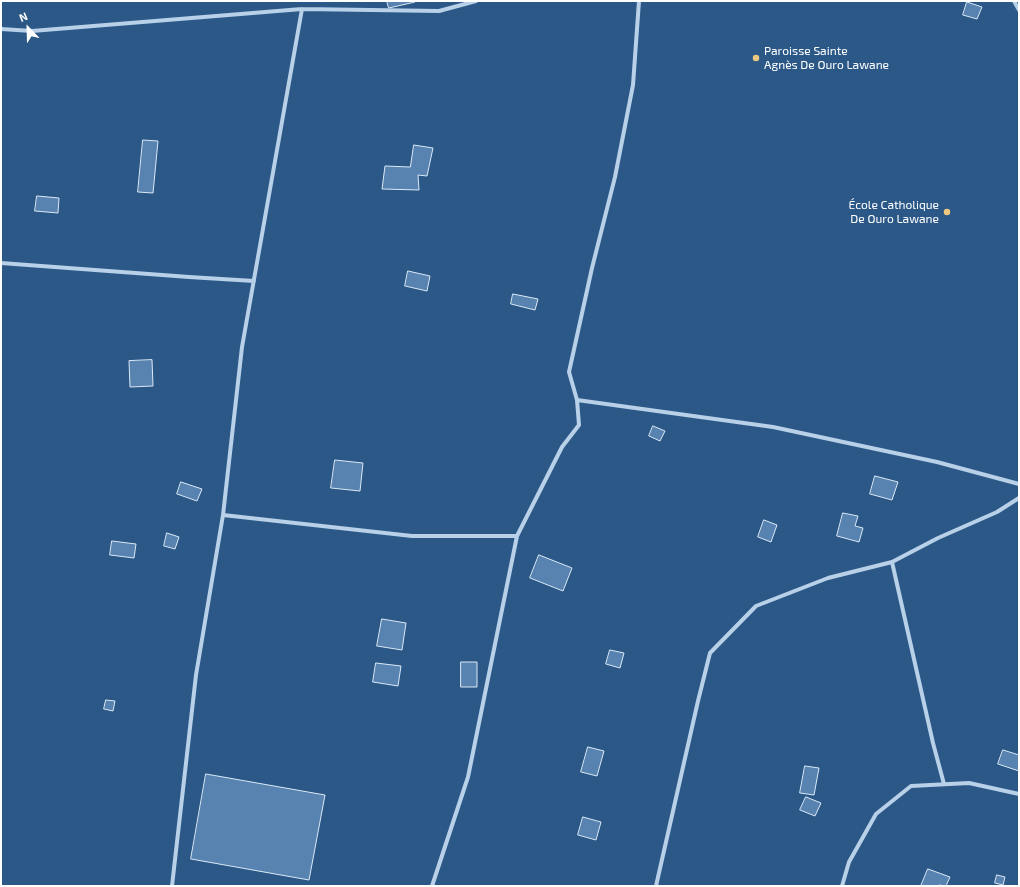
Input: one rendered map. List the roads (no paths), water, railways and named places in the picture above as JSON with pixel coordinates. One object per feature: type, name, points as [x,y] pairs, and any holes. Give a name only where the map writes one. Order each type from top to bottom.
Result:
[{"type":"street","points":[[1,29],[32,31],[302,9],[439,11],[476,1]]},
{"type":"street","points":[[432,886],[468,777],[517,536],[562,447],[579,425],[577,400],[569,372],[592,268],[615,177],[633,85],[639,1]]},
{"type":"street","points":[[1014,1],[1019,10]]},
{"type":"street","points":[[172,886],[196,675],[223,516],[242,347],[302,9]]},
{"type":"street","points":[[1,262],[254,281]]},
{"type":"street","points":[[577,400],[773,427],[937,462],[1019,484]]},
{"type":"street","points":[[656,886],[710,653],[756,606],[828,578],[892,562],[938,538],[997,512],[1019,498]]},
{"type":"street","points":[[223,516],[412,536],[517,536]]},
{"type":"street","points":[[892,562],[944,784]]},
{"type":"street","points":[[842,886],[849,862],[876,814],[911,786],[969,783],[1019,794]]},
{"type":"place","name":"Paroisse Sainte Agnès De Ouro Lawane","points":[[756,58]]},
{"type":"place","name":"École Catholique De Ouro Lawane","points":[[947,212]]}]
